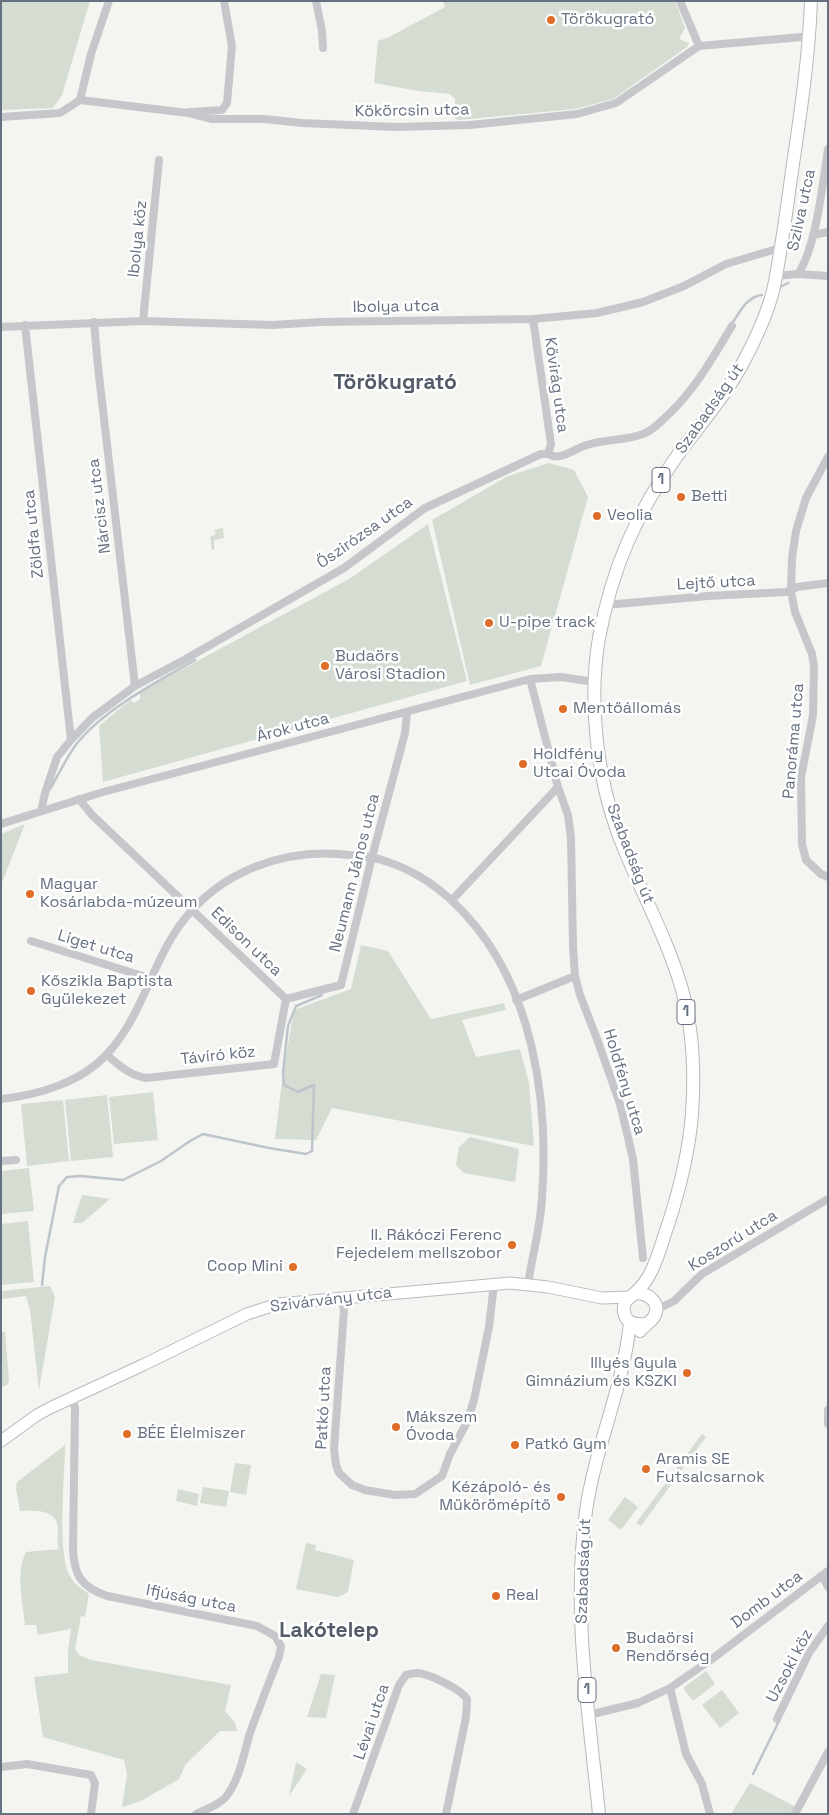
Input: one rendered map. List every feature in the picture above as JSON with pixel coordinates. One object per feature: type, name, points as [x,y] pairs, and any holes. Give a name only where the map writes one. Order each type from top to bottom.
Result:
[{"type":"main road","name":"Szabadság út","points":[[624,1310],[625,1303],[646,1281],[654,1265],[680,1189],[692,1114],[692,1052],[681,986],[659,928],[620,839],[610,805],[597,737],[595,682],[598,647],[615,572],[643,508],[680,452],[716,406],[745,359],[766,310],[780,248],[810,38],[811,1]]},
{"type":"main road","name":"Szabadság út","points":[[624,1362],[636,1336],[645,1324],[653,1318],[654,1265]]},
{"type":"main road","points":[[632,1295],[642,1293],[654,1304]]},
{"type":"main road","points":[[624,1310],[624,1314],[630,1322],[640,1325],[645,1324]]},
{"type":"main road","name":"Szabadság út","points":[[599,1814],[580,1613],[582,1545],[589,1496],[624,1362],[630,1322]]},
{"type":"street","points":[[1,117],[60,113],[80,100],[91,54],[109,1]]},
{"type":"street","points":[[188,112],[222,110],[227,103],[232,46],[224,1]]},
{"type":"street","points":[[316,1],[322,31],[322,48]]},
{"type":"street","points":[[680,1],[699,46]]},
{"type":"street","name":"Kökörcsin utca","points":[[80,100],[188,112],[211,119],[264,119],[396,128],[470,125],[577,114],[616,102],[699,46],[802,37],[810,38]]},
{"type":"street","name":"Szilva utca","points":[[798,274],[804,266],[824,193],[828,152]]},
{"type":"street","name":"Ibolya köz","points":[[143,321],[160,160]]},
{"type":"street","points":[[813,235],[828,232]]},
{"type":"street","name":"Ibolya utca","points":[[1,327],[143,321],[272,325],[321,322],[533,319],[597,313],[643,302],[684,286],[726,264],[780,248]]},
{"type":"street","points":[[775,276],[798,274],[828,276]]},
{"type":"street","name":"Kővirág utca","points":[[533,319],[551,444],[548,454]]},
{"type":"street","name":"Nárcisz utca","points":[[94,322],[135,686]]},
{"type":"street","name":"Zöldfa utca","points":[[25,325],[71,740]]},
{"type":"street","name":"Őszirózsa utca","points":[[41,811],[57,758],[92,718],[135,686],[338,572],[425,508],[535,457],[548,454],[552,457],[560,457],[591,443],[643,434],[656,426],[681,403],[699,379],[732,326]]},
{"type":"street","name":"Panoráma utca","points":[[828,457],[806,498],[796,531],[790,591],[795,612],[812,654],[814,668],[813,715],[802,778],[802,844],[806,860],[820,874],[828,877]]},
{"type":"street","name":"Lejtő utca","points":[[606,605],[708,596],[770,594],[790,591],[797,587],[828,583]]},
{"type":"street","name":"Árok utca","points":[[1,824],[79,799],[530,679],[562,676],[595,682]]},
{"type":"street","name":"Holdfény utca","points":[[530,679],[558,787],[568,815],[571,838],[572,930],[575,976],[580,995],[598,1039],[620,1104],[627,1133],[633,1159],[643,1258]]},
{"type":"street","name":"Neumann János utca","points":[[286,1000],[341,985],[405,733],[407,712]]},
{"type":"street","points":[[452,900],[558,787]]},
{"type":"street","name":"Edison utca","points":[[79,799],[92,814],[286,1000]]},
{"type":"street","points":[[1,1099],[19,1097],[56,1087],[84,1073],[107,1055],[128,1027],[143,999],[164,951],[181,924],[216,888],[228,880],[258,865],[308,853],[372,857],[389,862],[417,875],[452,900],[480,930],[491,947],[516,1000],[534,1055],[543,1116],[542,1197],[528,1285]]},
{"type":"street","name":"Liget utca","points":[[31,941],[152,978]]},
{"type":"street","points":[[516,1000],[575,976]]},
{"type":"street","name":"Távíró köz","points":[[107,1055],[127,1072],[146,1078],[274,1064],[286,1000]]},
{"type":"street","points":[[1,1161],[16,1160]]},
{"type":"street","name":"Koszorú utca","points":[[654,1304],[674,1301],[702,1274],[828,1199]]},
{"type":"street","name":"Szivárvány utca","points":[[1,1441],[37,1416],[72,1398],[263,1308],[278,1304],[494,1284],[528,1285],[602,1298],[632,1295]]},
{"type":"street","name":"Patkó utca","points":[[342,1298],[344,1310],[334,1449],[336,1464],[339,1474],[345,1480],[365,1490],[395,1496],[415,1494],[442,1476],[450,1454],[467,1422],[474,1400],[494,1284]]},
{"type":"street","name":"Szivárvány utca","points":[[602,1298],[624,1310]]},
{"type":"street","name":"Ifjúság utca","points":[[72,1398],[75,1408],[73,1549],[77,1576],[97,1593],[106,1596],[258,1626],[275,1636],[281,1646],[279,1658],[250,1732],[240,1769],[231,1790],[219,1802],[196,1814]]},
{"type":"street","points":[[828,1410],[828,1424]]},
{"type":"street","points":[[825,1573],[828,1587]]},
{"type":"street","name":"Domb utca","points":[[589,1715],[638,1703],[670,1688],[712,1659],[825,1573]]},
{"type":"street","name":"Uzsoki köz","points":[[778,1720],[808,1653],[828,1626]]},
{"type":"street","name":"Lévai utca","points":[[353,1814],[399,1685],[406,1675],[418,1673],[425,1674],[460,1691],[467,1699],[466,1717],[446,1814]]},
{"type":"street","points":[[670,1688],[686,1754],[702,1784],[710,1814]]},
{"type":"street","points":[[795,1814],[826,1757]]},
{"type":"street","points":[[1,1766],[27,1764],[90,1775],[95,1783],[90,1814]]},
{"type":"shaded area","points":[[1,1],[90,1],[62,95],[53,108],[1,110]]},
{"type":"shaded area","points":[[443,1],[675,1],[685,28],[679,39],[689,43],[687,47],[613,99],[575,109],[459,120],[455,119],[455,99],[450,94],[374,83],[378,41],[445,7]]},
{"type":"shaded area","points":[[549,463],[574,470],[588,497],[541,666],[470,685],[432,520],[508,476]]},
{"type":"shaded area","name":"Budaörs Városi Stadion","points":[[428,524],[467,681],[103,782],[99,726],[130,700],[134,703],[140,699],[140,693],[153,685],[349,579]]},
{"type":"shaded area","points":[[223,528],[224,538],[214,540],[214,550],[212,550],[210,537],[216,534],[214,530]]},
{"type":"shaded area","points":[[25,824],[1,885],[1,834]]},
{"type":"shaded area","points":[[361,945],[388,951],[431,1019],[504,1003],[506,1010],[462,1020],[476,1057],[520,1049],[529,1083],[534,1146],[332,1108],[316,1140],[275,1139],[283,1073],[294,1010],[351,989]]},
{"type":"shaded area","points":[[153,1092],[158,1140],[114,1144],[109,1097]]},
{"type":"shaded area","points":[[107,1095],[113,1157],[71,1161],[65,1100]]},
{"type":"shaded area","points":[[63,1100],[69,1161],[27,1166],[21,1104]]},
{"type":"shaded area","points":[[470,1137],[519,1149],[515,1182],[464,1173],[456,1165],[459,1147]]},
{"type":"shaded area","points":[[29,1168],[34,1211],[1,1214],[1,1171]]},
{"type":"shaded area","points":[[82,1195],[110,1199],[82,1223],[73,1223]]},
{"type":"shaded area","points":[[28,1221],[34,1282],[1,1285],[1,1224]]},
{"type":"shaded area","points":[[50,1286],[55,1297],[39,1390],[30,1310],[26,1296],[1,1299],[1,1291]]},
{"type":"shaded area","points":[[1,1332],[5,1332],[9,1380],[8,1384],[1,1388]]},
{"type":"shaded area","points":[[702,1434],[706,1437],[641,1526],[636,1523]]},
{"type":"shaded area","points":[[65,1445],[63,1533],[66,1565],[70,1576],[78,1586],[89,1594],[85,1617],[81,1616],[75,1649],[79,1655],[91,1660],[231,1685],[225,1711],[235,1723],[237,1731],[220,1731],[186,1764],[179,1779],[139,1802],[122,1807],[127,1774],[124,1760],[43,1737],[34,1677],[68,1673],[71,1629],[38,1635],[36,1625],[25,1625],[20,1578],[23,1560],[26,1552],[59,1549],[57,1541],[58,1529],[54,1517],[49,1514],[38,1511],[20,1511],[16,1489],[17,1482]]},
{"type":"shaded area","points":[[235,1463],[251,1465],[246,1495],[230,1492]]},
{"type":"shaded area","points":[[203,1487],[229,1491],[226,1507],[200,1503]]},
{"type":"shaded area","points":[[178,1489],[199,1494],[197,1506],[176,1501]]},
{"type":"shaded area","points":[[625,1497],[638,1507],[621,1530],[608,1520]]},
{"type":"shaded area","points":[[306,1543],[316,1545],[315,1550],[354,1560],[348,1592],[338,1597],[296,1589]]},
{"type":"shaded area","points":[[706,1671],[715,1684],[693,1701],[683,1688]]},
{"type":"shaded area","points":[[321,1674],[335,1675],[326,1718],[307,1717]]},
{"type":"shaded area","points":[[722,1690],[739,1713],[720,1728],[702,1705]]},
{"type":"shaded area","points":[[296,1762],[307,1769],[289,1796]]},
{"type":"shaded area","points":[[750,1783],[798,1808],[795,1814],[731,1814]]},
{"type":"waterway","points":[[778,288],[788,283]]},
{"type":"waterway","points":[[733,322],[748,301],[762,295]]},
{"type":"waterway","points":[[50,789],[74,747],[103,718],[133,696],[195,660]]},
{"type":"waterway","points":[[42,1285],[45,1257],[59,1186],[67,1177],[81,1176],[123,1180],[161,1161],[203,1134],[306,1154],[312,1151],[314,1085],[298,1092],[284,1085],[283,1073],[288,1026],[296,1006],[322,995]]},
{"type":"waterway","points":[[753,1774],[779,1721]]},
{"type":"place","name":"Törökugrató","points":[[551,20]]},
{"type":"place","name":"Betti","points":[[681,497]]},
{"type":"place","name":"Veolia","points":[[597,516]]},
{"type":"place","name":"U-pipe track","points":[[489,623]]},
{"type":"place","name":"Budaörs Városi Stadion","points":[[325,666]]},
{"type":"place","name":"Mentőállomás","points":[[563,709]]},
{"type":"place","name":"Holdfény Utcai Óvoda","points":[[523,764]]},
{"type":"place","name":"Magyar Kosárlabda-múzeum","points":[[30,894]]},
{"type":"place","name":"Kőszikla Baptista Gyülekezet","points":[[31,991]]},
{"type":"place","name":"II. Rákóczi Ferenc Fejedelem mellszobor","points":[[512,1245]]},
{"type":"place","name":"Coop Mini","points":[[293,1267]]},
{"type":"place","name":"Illyés Gyula Gimnázium és KSZKI","points":[[687,1373]]},
{"type":"place","name":"Mákszem Óvoda","points":[[396,1427]]},
{"type":"place","name":"BÉE Élelmiszer","points":[[127,1434]]},
{"type":"place","name":"Patkó Gym","points":[[515,1445]]},
{"type":"place","name":"Aramis SE Futsalcsarnok","points":[[646,1469]]},
{"type":"place","name":"Kézápoló- és Műkörömépítő","points":[[561,1497]]},
{"type":"place","name":"Real","points":[[496,1596]]},
{"type":"place","name":"Budaörsi Rendőrség","points":[[616,1648]]},
{"type":"district","name":"Törökugrató","points":[[395,383]]},
{"type":"district","name":"Lakótelep","points":[[329,1631]]}]
